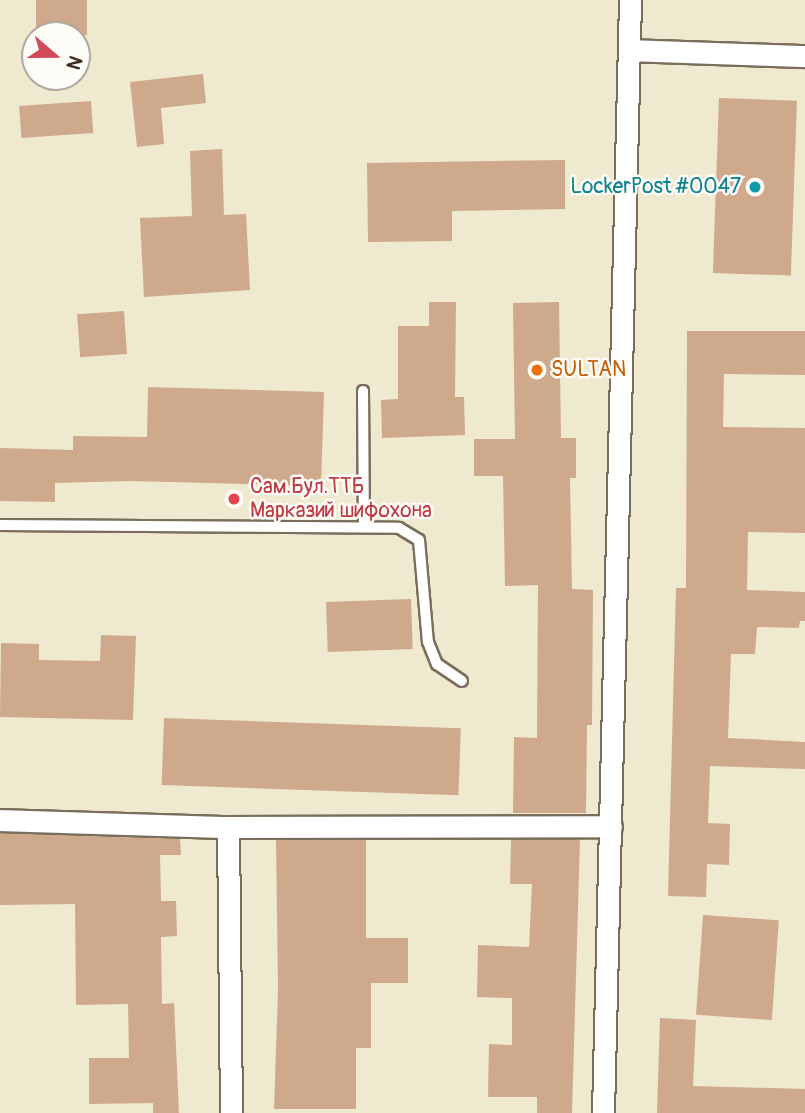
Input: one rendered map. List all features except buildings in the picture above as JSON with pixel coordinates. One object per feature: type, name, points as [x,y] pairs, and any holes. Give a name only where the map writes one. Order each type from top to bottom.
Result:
[{"type":"street","points":[[603,1113],[630,0]]},
{"type":"street","points":[[630,50],[805,56]]},
{"type":"street","points":[[0,820],[228,827],[611,826]]},
{"type":"street","points":[[228,827],[231,1113]]},
{"type":"lane","points":[[363,391],[364,527]]},
{"type":"lane","points":[[0,525],[399,528],[419,540],[428,642],[437,664],[462,681]]},
{"type":"place","name":"LockerPost #0047","points":[[755,187]]},
{"type":"place","name":"SULTAN","points":[[537,370]]},
{"type":"place","name":"Сам.Бул.ТТБ Марказий шифохона","points":[[234,499]]}]
